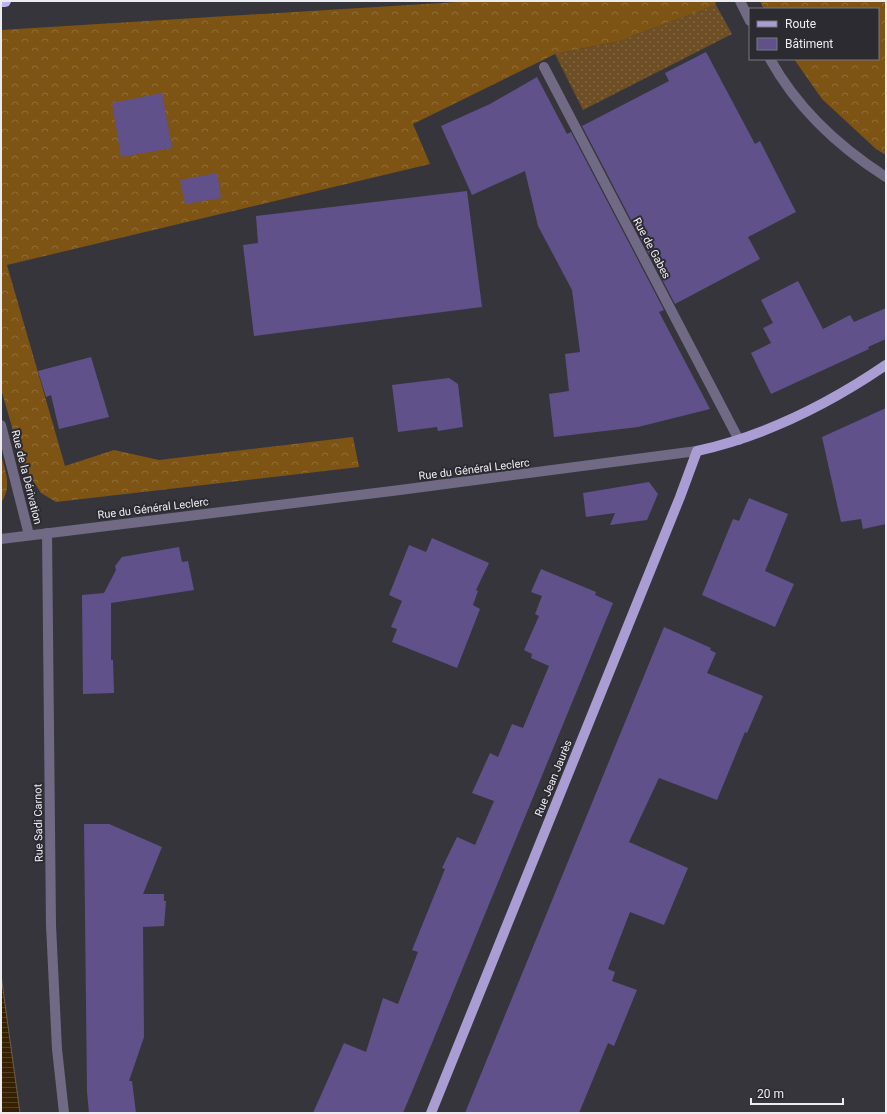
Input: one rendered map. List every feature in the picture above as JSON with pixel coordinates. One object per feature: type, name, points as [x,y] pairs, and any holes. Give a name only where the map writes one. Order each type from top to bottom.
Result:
[{"type":"main road","name":"Rue du Général Leclerc","points":[[696,451],[739,440],[768,429],[830,400],[886,365]]},
{"type":"main road","name":"Rue Jean Jaurès","points":[[431,1113],[680,497],[696,451]]},
{"type":"street","points":[[740,1],[749,19]]},
{"type":"street","points":[[771,60],[788,89],[816,121],[853,154],[886,177]]},
{"type":"street","name":"Rue de Gabes","points":[[544,67],[739,440]]},
{"type":"street","name":"Rue de la Dérivation","points":[[1,425],[29,535]]},
{"type":"street","name":"Rue du Général Leclerc","points":[[1,539],[400,490],[696,451]]},
{"type":"street","name":"Rue Sadi Carnot","points":[[47,533],[51,939],[57,1049],[64,1113]]},
{"type":"shaded area","points":[[716,5],[732,34],[583,110],[555,54],[619,41]]},
{"type":"shaded area","points":[[1,975],[20,1113],[1,1113]]},
{"type":"green space","points":[[474,1],[715,1],[716,5],[619,41],[555,54],[413,124],[430,164],[7,265],[65,466],[114,450],[159,460],[353,437],[359,467],[56,502],[41,493],[23,465],[1,389],[1,30]]},
{"type":"green space","points":[[760,1],[886,1],[886,155],[876,149],[822,99],[795,60],[879,60],[879,8],[764,8]]},
{"type":"green space","points":[[1,456],[6,474],[7,486],[1,503]]},
{"type":"building","points":[[706,52],[755,144],[760,141],[796,212],[748,237],[760,259],[675,304],[582,126],[669,81],[665,73]]},
{"type":"building","points":[[537,77],[567,134],[571,132],[664,310],[659,312],[710,409],[638,427],[554,437],[549,394],[569,391],[565,354],[580,352],[572,290],[538,226],[525,171],[472,195],[441,126],[490,104]]},
{"type":"building","points":[[162,93],[172,148],[121,157],[112,103]]},
{"type":"building","points":[[217,173],[221,198],[185,204],[180,180]]},
{"type":"building","points":[[467,191],[482,307],[254,336],[243,245],[258,243],[256,216]]},
{"type":"building","points":[[798,281],[823,329],[850,315],[854,322],[886,308],[886,339],[868,347],[869,349],[771,394],[751,353],[771,343],[763,328],[773,323],[761,300]]},
{"type":"building","points":[[91,357],[109,417],[59,429],[51,395],[46,397],[38,371]]},
{"type":"building","points":[[449,378],[458,384],[463,427],[438,431],[437,427],[398,432],[392,385]]},
{"type":"building","points":[[886,408],[886,524],[863,529],[861,519],[841,522],[822,437]]},
{"type":"building","points":[[649,482],[658,494],[647,520],[610,525],[615,513],[586,517],[583,493]]},
{"type":"building","points":[[749,498],[788,514],[765,571],[794,584],[775,627],[702,595],[733,519],[739,521]]},
{"type":"building","points":[[432,538],[489,563],[476,590],[478,591],[473,605],[480,609],[457,668],[392,642],[397,629],[391,627],[402,601],[389,595],[409,545],[426,552]]},
{"type":"building","points":[[179,547],[182,562],[188,561],[194,590],[111,603],[111,660],[113,660],[114,693],[83,694],[82,595],[104,593],[116,570],[115,566],[122,557]]},
{"type":"building","points":[[541,569],[596,592],[595,595],[613,603],[411,1094],[403,1113],[313,1113],[344,1043],[366,1052],[383,998],[398,1004],[418,952],[412,950],[445,869],[442,868],[457,837],[475,845],[494,801],[472,793],[490,753],[498,757],[512,724],[523,728],[549,666],[531,658],[532,654],[524,650],[539,616],[535,614],[542,596],[531,592]]},
{"type":"building","points":[[664,627],[711,648],[710,650],[716,653],[707,673],[763,696],[747,733],[745,732],[717,800],[659,778],[629,842],[688,868],[664,925],[630,912],[608,969],[615,972],[612,981],[637,990],[614,1046],[608,1043],[579,1113],[465,1113]]},
{"type":"building","points":[[84,824],[109,824],[162,847],[143,894],[164,894],[164,901],[166,901],[164,926],[143,927],[144,1037],[129,1081],[132,1081],[136,1113],[89,1113],[87,1092]]}]
